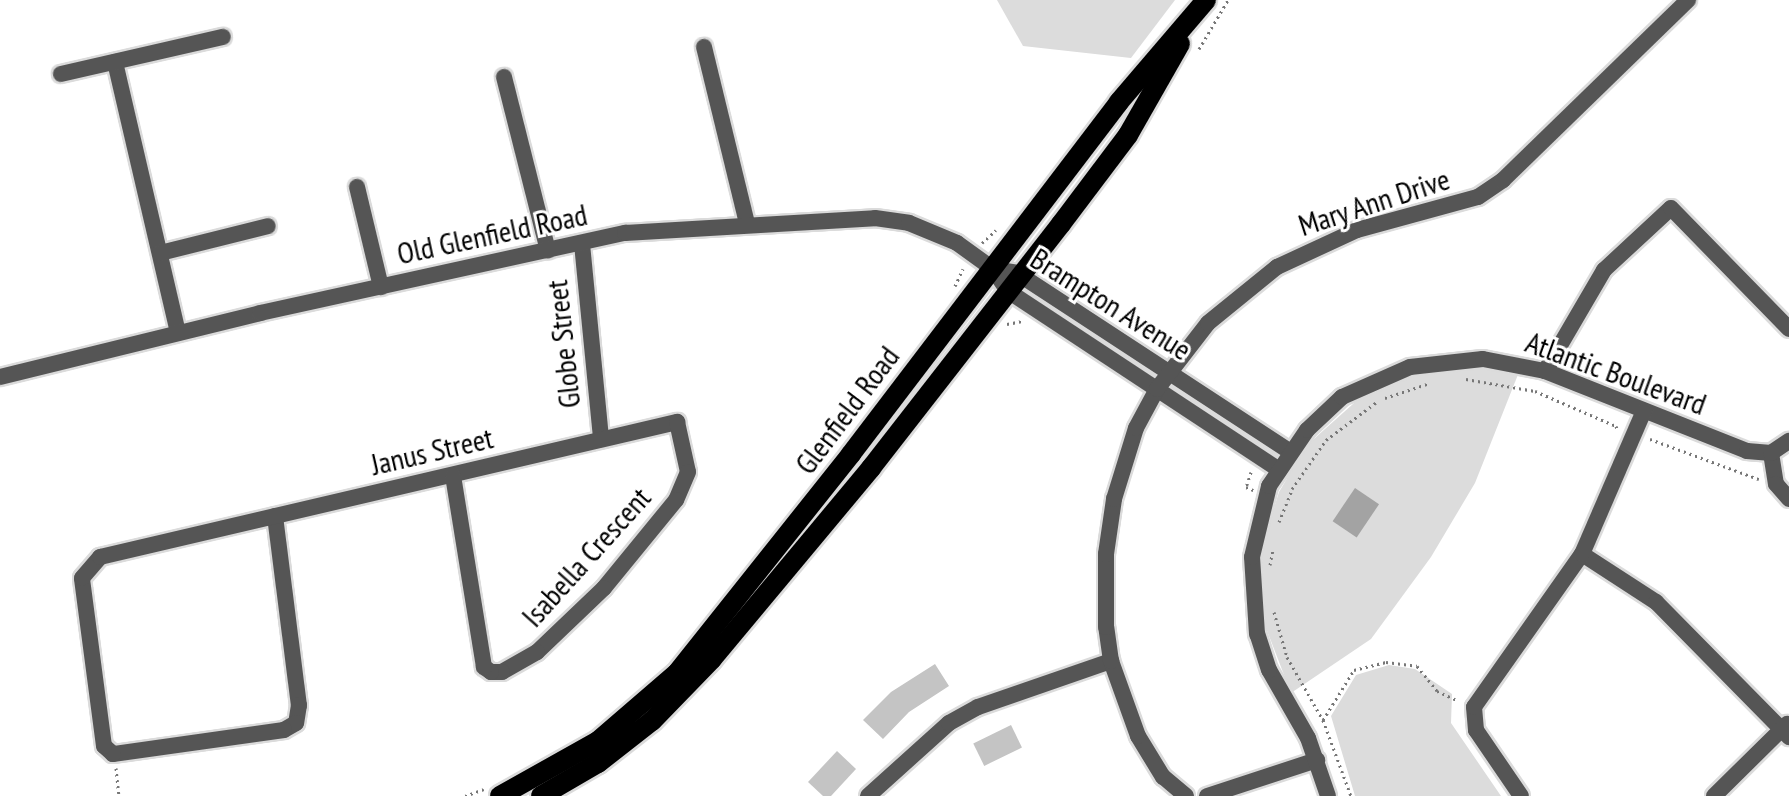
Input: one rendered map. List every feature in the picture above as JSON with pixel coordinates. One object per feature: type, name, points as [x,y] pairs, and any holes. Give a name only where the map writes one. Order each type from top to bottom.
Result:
[{"type":"main road","name":"Glenfield Road","points":[[493,792],[598,741],[677,673],[993,269],[1119,102],[1201,6]]},
{"type":"main road","name":"Glenfield Road","points":[[541,796],[598,763],[652,721],[712,659],[871,468],[1128,135],[1201,6]]},
{"type":"street","name":"Mary Ann Drive","points":[[1186,796],[1163,777],[1146,752],[1111,661],[1105,604],[1109,526],[1128,449],[1157,389],[1240,294],[1295,256],[1357,230],[1478,197],[1503,180],[1688,0]]},
{"type":"street","points":[[61,74],[223,37]]},
{"type":"street","points":[[704,47],[747,223]]},
{"type":"street","points":[[115,62],[178,333]]},
{"type":"street","points":[[504,77],[548,251]]},
{"type":"street","points":[[357,187],[381,287]]},
{"type":"street","points":[[1545,371],[1604,270],[1671,208],[1789,329]]},
{"type":"street","name":"Old Glenfield Road","points":[[0,377],[178,333],[625,233],[747,223],[875,218],[909,223],[957,243],[993,269]]},
{"type":"street","points":[[160,253],[268,226]]},
{"type":"street","name":"Globe Street","points":[[582,244],[601,438]]},
{"type":"street","name":"Brampton Avenue","points":[[993,269],[1169,372],[1291,452]]},
{"type":"street","name":"Brampton Avenue","points":[[1015,283],[1157,389],[1279,470]]},
{"type":"street","name":"Atlantic Boulevard","points":[[1328,796],[1317,760],[1269,670],[1253,608],[1255,535],[1279,470],[1291,452],[1342,397],[1410,367],[1459,358],[1545,371],[1747,451],[1771,453]]},
{"type":"street","points":[[1521,796],[1476,730],[1474,707],[1582,554],[1644,411]]},
{"type":"street","name":"Isabella Crescent","points":[[453,475],[484,667],[502,672],[537,652],[604,588],[686,481],[677,422],[601,438]]},
{"type":"street","name":"Janus Street","points":[[275,516],[299,705],[296,723],[284,730],[113,754],[104,746],[82,578],[100,557],[601,438]]},
{"type":"street","points":[[1789,441],[1771,453],[1776,484],[1789,499]]},
{"type":"street","points":[[1582,554],[1656,602],[1786,729],[1714,796]]},
{"type":"street","points":[[868,796],[921,743],[958,717],[1111,661]]},
{"type":"street","points":[[1207,796],[1317,760]]},
{"type":"path","points":[[1226,9],[1228,0]]},
{"type":"path","points":[[954,296],[955,279]]},
{"type":"path","points":[[1450,380],[1535,391],[1616,426],[1619,434]]},
{"type":"path","points":[[1275,534],[1292,489],[1326,440],[1375,402],[1434,382]]},
{"type":"path","points":[[1643,448],[1650,439],[1660,439],[1757,477],[1763,487]]},
{"type":"path","points":[[1270,567],[1273,545]]},
{"type":"path","points":[[1271,597],[1287,657],[1323,720],[1351,796]]},
{"type":"path","points":[[1323,720],[1354,670],[1386,662],[1417,666],[1437,691],[1474,707]]},
{"type":"path","points":[[465,796],[493,792]]},
{"type":"shaded area","points":[[997,0],[1175,0],[1131,58],[1023,46]]},
{"type":"shaded area","points":[[1472,367],[1519,372],[1475,483],[1431,557],[1371,639],[1291,693],[1259,610],[1259,556],[1279,492],[1306,446],[1363,395],[1434,368]]},
{"type":"shaded area","points":[[1355,488],[1379,504],[1357,537],[1333,521]]},
{"type":"shaded area","points":[[1389,665],[1415,669],[1452,694],[1451,723],[1501,796],[1355,796],[1331,716],[1356,675]]},
{"type":"building","points":[[935,664],[949,686],[909,712],[883,739],[863,720],[891,692]]},
{"type":"building","points":[[1011,725],[1022,747],[984,766],[973,743]]},
{"type":"building","points":[[837,751],[856,769],[831,796],[823,796],[808,782]]}]
